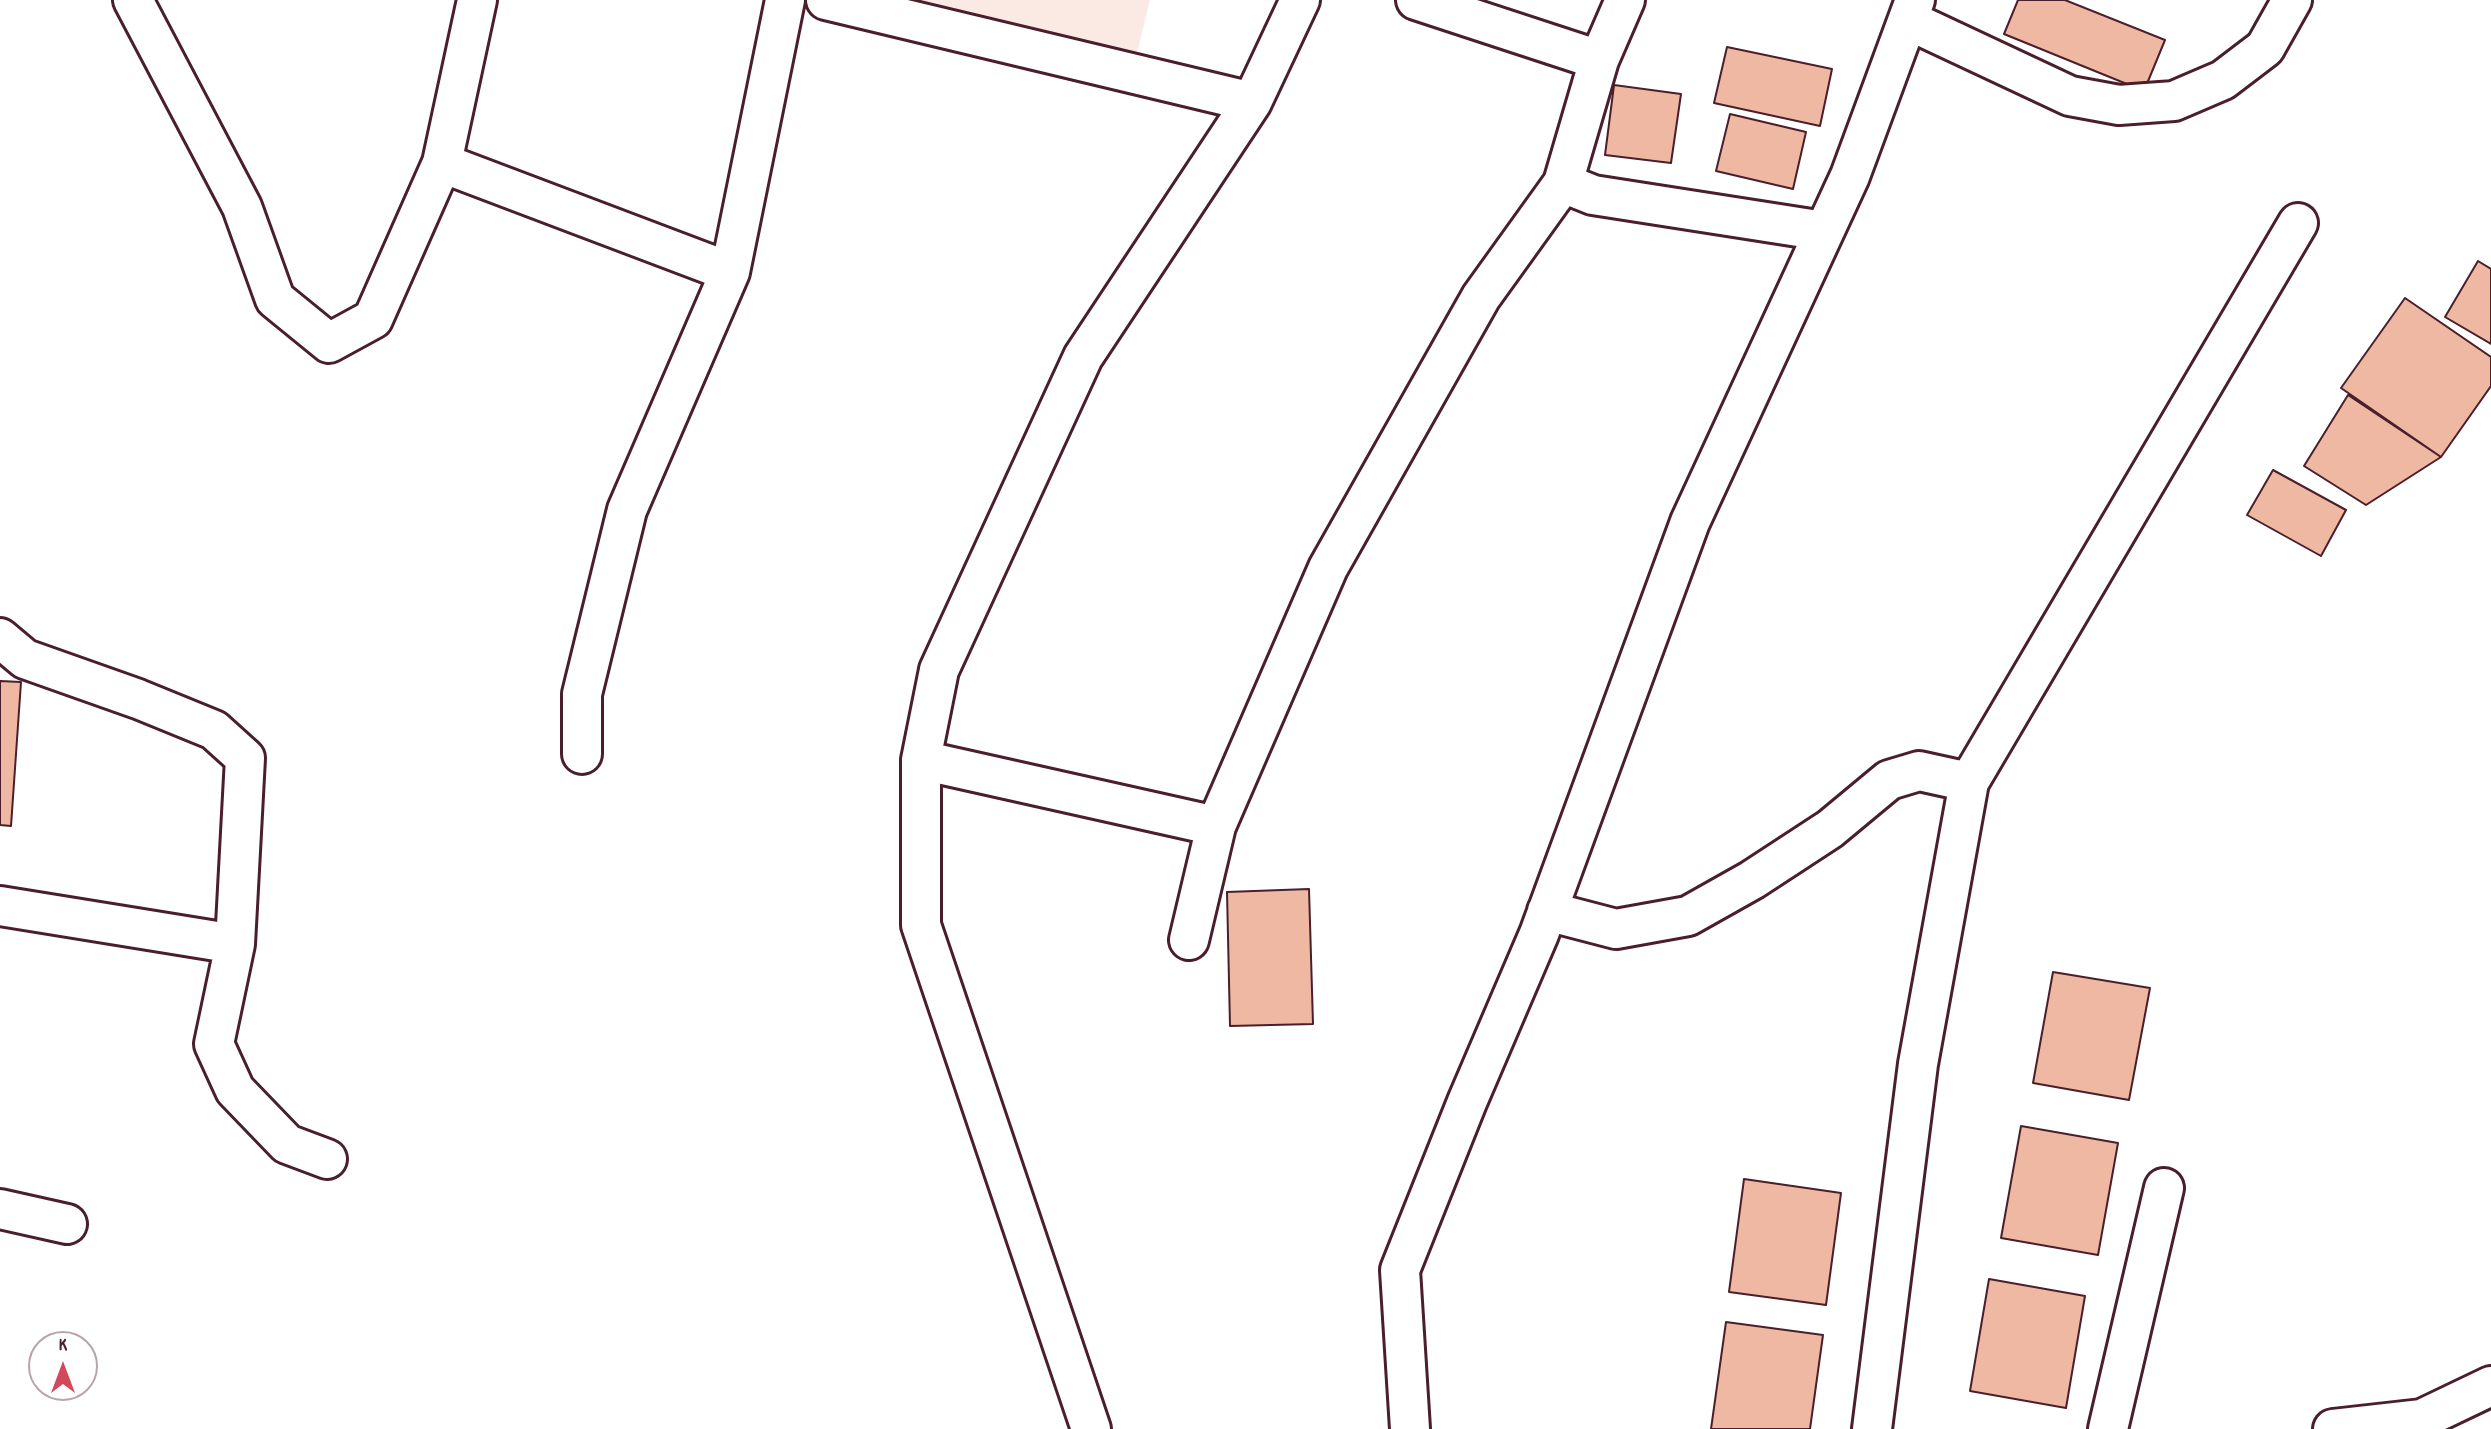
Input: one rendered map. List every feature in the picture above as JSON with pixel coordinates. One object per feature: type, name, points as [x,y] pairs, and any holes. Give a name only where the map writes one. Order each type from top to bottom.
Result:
[{"type":"street","points":[[133,0],[242,207],[275,299],[329,343],[373,319],[442,163],[477,0]]},
{"type":"street","points":[[582,754],[582,694],[627,510],[730,272],[785,0]]},
{"type":"street","points":[[826,0],[1252,102]]},
{"type":"street","points":[[1091,1429],[920,925],[920,760],[939,670],[1083,357],[1252,102],[1300,0]]},
{"type":"street","points":[[1416,0],[1600,60]]},
{"type":"street","points":[[1189,940],[1216,825],[1328,568],[1481,297],[1563,183],[1600,60],[1626,0]]},
{"type":"street","points":[[1410,1429],[1400,1270],[1467,1102],[1539,934],[1690,522],[1850,176],[1912,10],[2070,96],[2119,105],[2174,101],[2223,80],[2265,48],[2292,0]]},
{"type":"street","points":[[442,163],[730,272]]},
{"type":"street","points":[[1563,183],[1593,195],[1825,231]]},
{"type":"street","points":[[1872,1429],[1918,1064],[1969,782],[2298,223]]},
{"type":"street","points":[[0,638],[25,659],[138,699],[214,730],[245,758],[235,944],[214,1044],[235,1090],[287,1144],[327,1159]]},
{"type":"street","points":[[920,760],[1216,825]]},
{"type":"street","points":[[1547,911],[1616,929],[1688,916],[1752,880],[1830,828],[1889,780],[1919,771],[1969,782]]},
{"type":"street","points":[[0,906],[235,944]]},
{"type":"street","points":[[2108,1429],[2164,1188]]},
{"type":"street","points":[[0,1209],[67,1224]]},
{"type":"street","points":[[2355,1428],[2422,1419],[2491,1386]]},
{"type":"shaded area","points":[[854,0],[1150,0],[1136,57]]},
{"type":"building","points":[[2018,0],[2065,0],[2165,40],[2144,91],[2004,34]]},
{"type":"building","points":[[1727,47],[1832,69],[1820,126],[1714,103]]},
{"type":"building","points":[[1614,85],[1681,94],[1671,163],[1605,155]]},
{"type":"building","points":[[1730,114],[1806,132],[1793,189],[1716,171]]},
{"type":"building","points":[[2478,261],[2491,269],[2491,344],[2445,317]]},
{"type":"building","points":[[2405,298],[2491,357],[2491,386],[2441,457],[2341,388]]},
{"type":"building","points":[[2348,395],[2441,457],[2366,505],[2304,466]]},
{"type":"building","points":[[2273,470],[2346,510],[2321,556],[2247,515]]},
{"type":"building","points":[[0,681],[21,682],[11,826],[0,825]]},
{"type":"building","points":[[1309,889],[1313,1024],[1230,1026],[1227,892]]},
{"type":"building","points":[[2053,972],[2150,988],[2129,1100],[2033,1083]]},
{"type":"building","points":[[2021,1126],[2118,1143],[2098,1255],[2001,1238]]},
{"type":"building","points":[[1744,1179],[1841,1193],[1826,1305],[1729,1292]]},
{"type":"building","points":[[1989,1279],[2085,1296],[2066,1408],[1970,1391]]},
{"type":"building","points":[[1726,1322],[1823,1335],[1810,1429],[1711,1429]]}]
